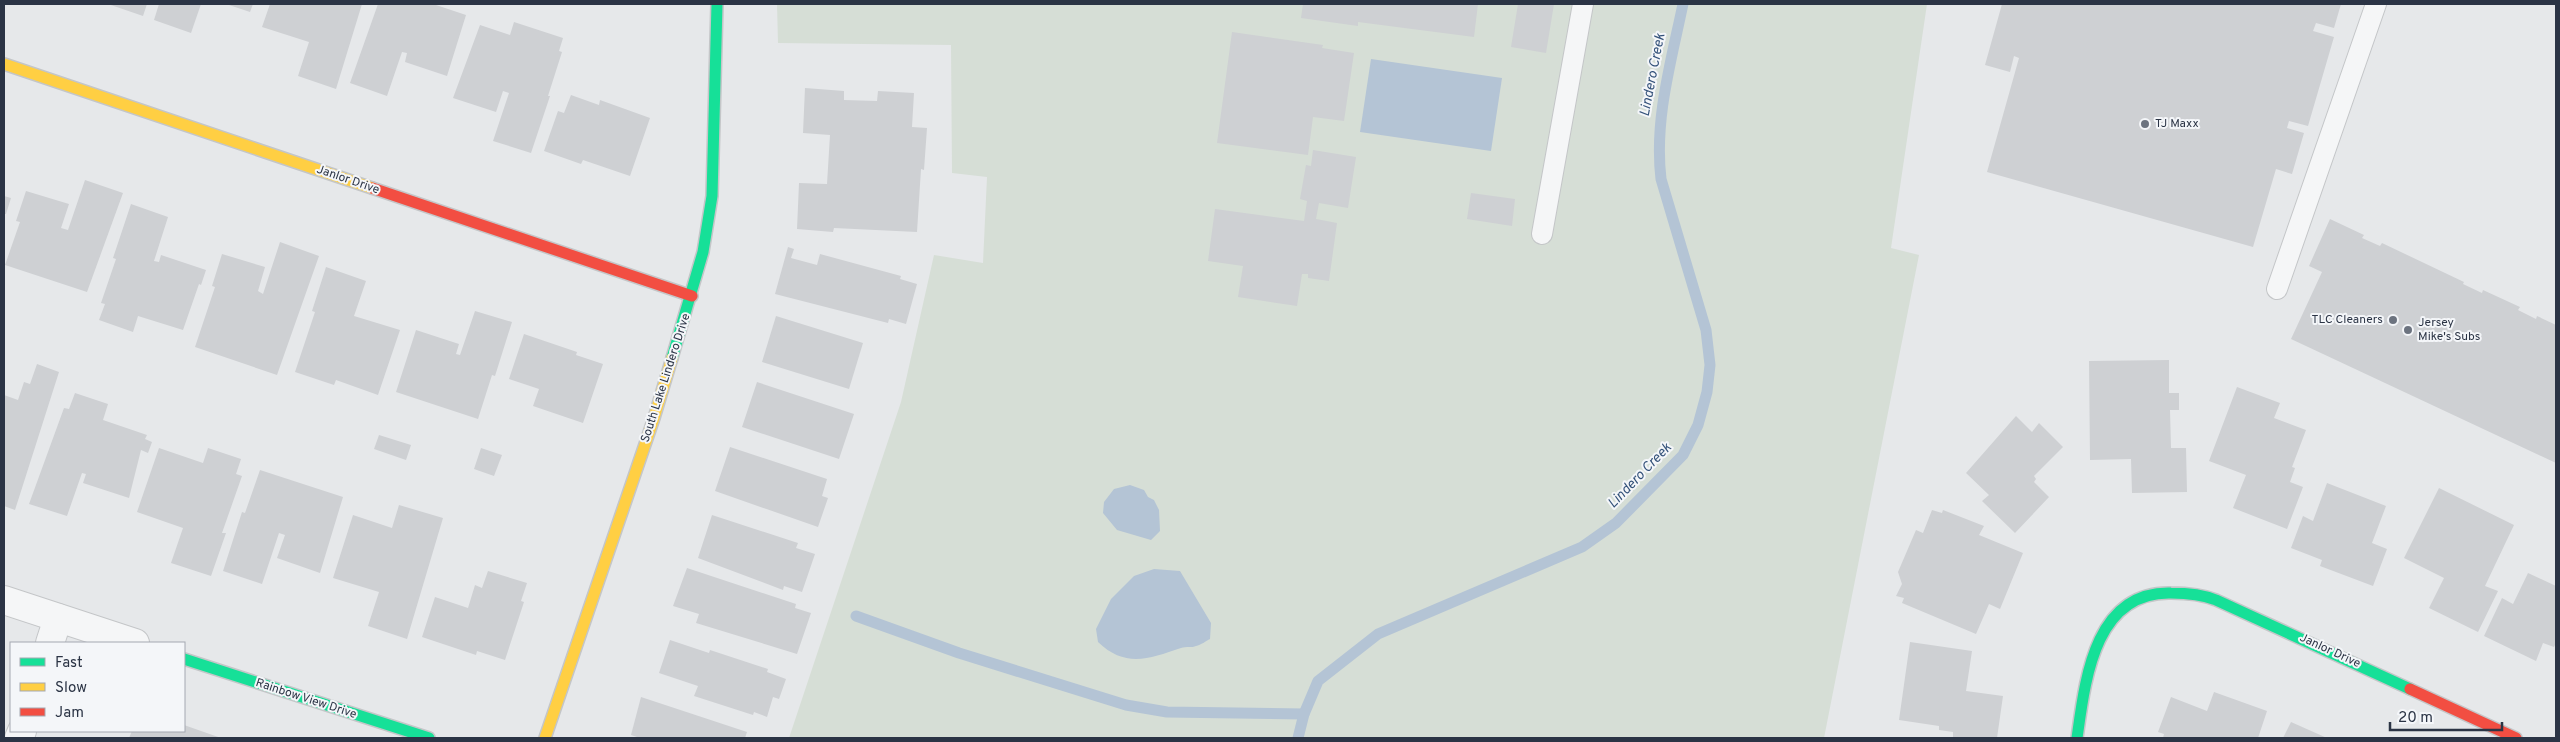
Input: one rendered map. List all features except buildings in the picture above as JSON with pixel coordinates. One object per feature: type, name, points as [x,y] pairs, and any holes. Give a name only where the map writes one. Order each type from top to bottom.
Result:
[{"type":"street","name":"South Lake Lindero Drive","points":[[545,738],[654,418],[692,296],[703,252],[712,196],[717,4]]},
{"type":"street","name":"Janlor Drive","points":[[4,64],[692,296]]},
{"type":"street","name":"Janlor Drive","points":[[2077,738],[2083,696],[2099,636],[2111,615],[2137,598],[2159,591],[2193,592],[2239,609],[2516,738]]},
{"type":"street","points":[[4,600],[54,631],[129,642]]},
{"type":"street","name":"Rainbow View Drive","points":[[185,659],[429,738]]},
{"type":"lane","points":[[1542,234],[1583,4]]},
{"type":"lane","points":[[2277,289],[2376,4]]},
{"type":"shaded area","points":[[777,4],[1927,4],[1891,248],[1919,255],[1824,738],[789,738],[901,402],[934,255],[983,263],[987,177],[952,173],[951,45],[778,43]]},
{"type":"water","points":[[1371,59],[1502,78],[1491,151],[1360,132]]},
{"type":"water","points":[[1130,485],[1144,490],[1148,497],[1154,500],[1159,510],[1160,531],[1151,540],[1117,530],[1103,513],[1104,502],[1114,489]]},
{"type":"water","points":[[1154,569],[1180,571],[1211,623],[1210,639],[1194,647],[1183,647],[1148,658],[1128,658],[1118,655],[1098,642],[1096,629],[1111,599],[1134,576]]},
{"type":"waterway","name":"Lindero Creek","points":[[1298,738],[1304,714],[1318,681],[1378,634],[1582,547],[1616,523],[1683,455],[1698,425],[1707,392],[1710,365],[1706,330],[1661,179],[1659,157],[1665,91],[1683,4]]},
{"type":"waterway","points":[[856,616],[959,653],[1126,705],[1167,712],[1304,714]]},
{"type":"traffic: fast","points":[[672,358],[703,252],[712,196],[717,4]]},
{"type":"traffic: fast","points":[[2077,738],[2084,691],[2098,643],[2110,623],[2125,607],[2145,596],[2177,593],[2194,594],[2216,600],[2410,689]]},
{"type":"traffic: fast","points":[[185,659],[429,738]]},
{"type":"traffic: slow","points":[[4,64],[372,188]]},
{"type":"traffic: slow","points":[[545,738],[654,418],[672,358]]},
{"type":"traffic: jam","points":[[372,188],[692,296]]},
{"type":"traffic: jam","points":[[2410,689],[2516,738]]},
{"type":"place","name":"TJ Maxx","points":[[2145,124]]},
{"type":"place","name":"TLC Cleaners","points":[[2393,320]]},
{"type":"place","name":"Jersey Mike's Subs","points":[[2408,330]]}]
